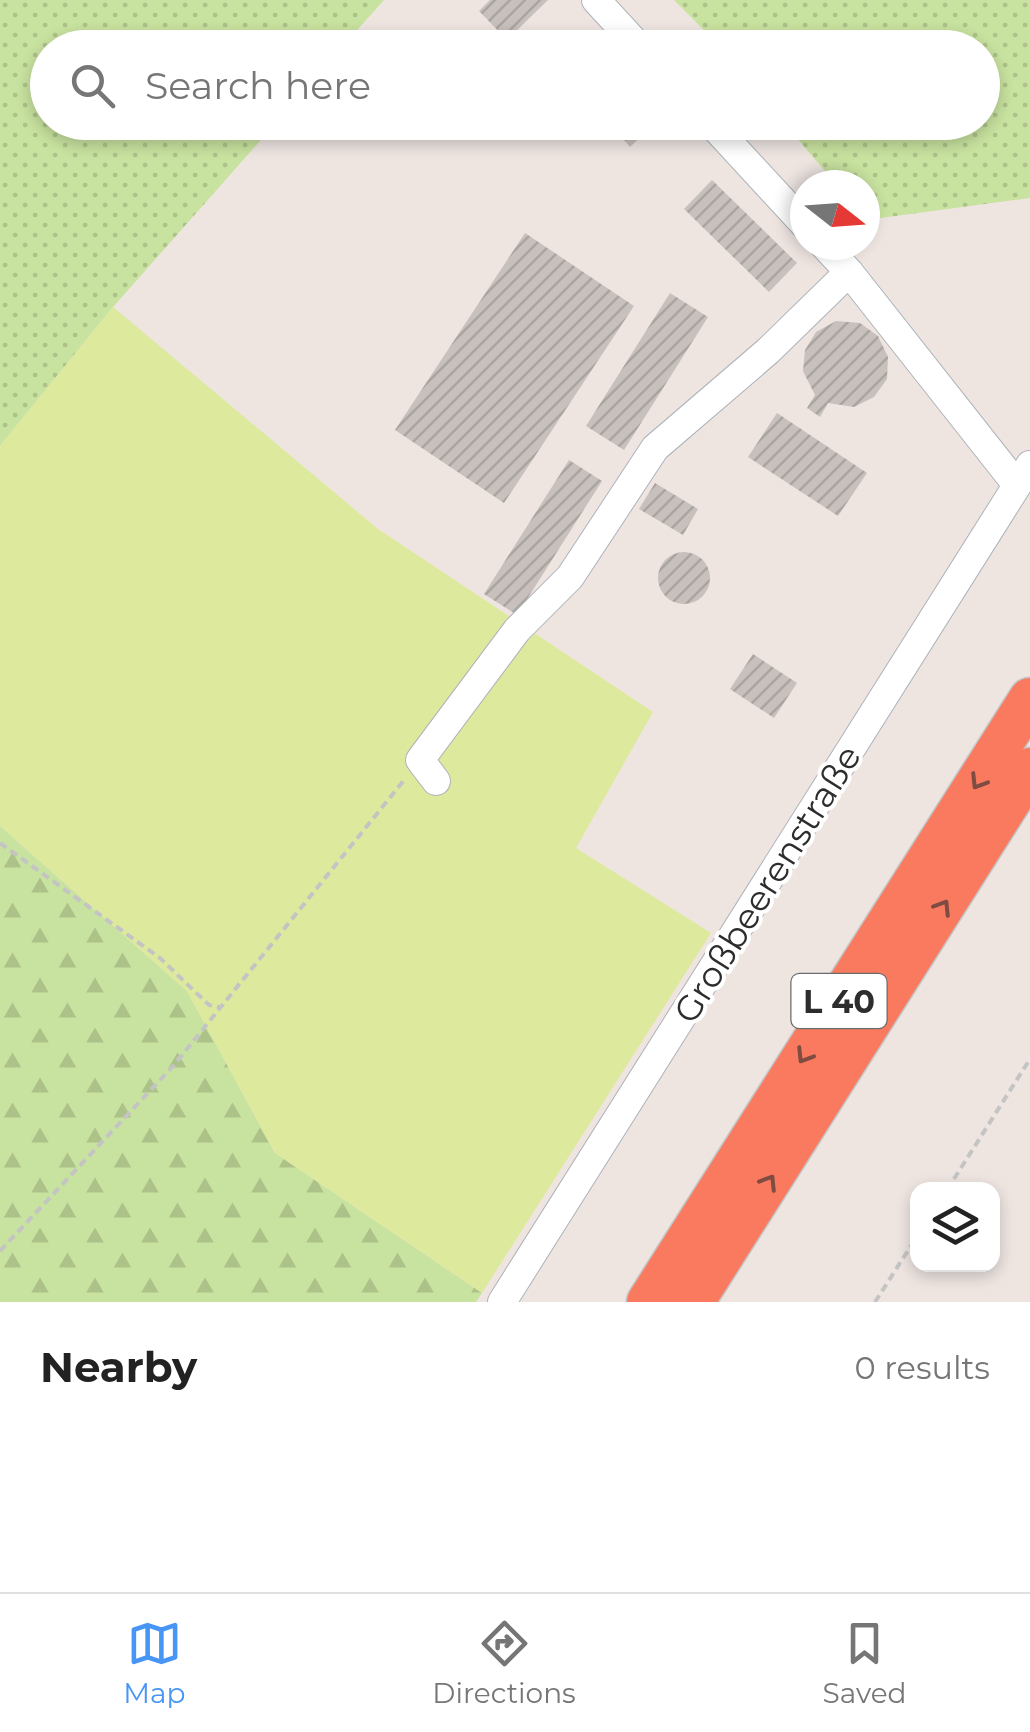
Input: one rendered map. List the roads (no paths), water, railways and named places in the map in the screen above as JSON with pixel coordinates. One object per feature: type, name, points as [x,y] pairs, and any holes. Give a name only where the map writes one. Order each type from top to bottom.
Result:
[{"type":"highway","name":"L 40","points":[[648,1302],[1030,699]]},
{"type":"highway","name":"L 40","points":[[693,1302],[1030,769]]},
{"type":"street","points":[[596,0],[624,30]]},
{"type":"street","points":[[727,140],[790,209]]},
{"type":"street","points":[[838,260],[1024,474]]},
{"type":"street","points":[[428,770],[517,630],[570,577],[655,448],[768,351],[849,272]]},
{"type":"street","name":"Großbeerenstraße","points":[[502,1302],[1024,474]]}]
